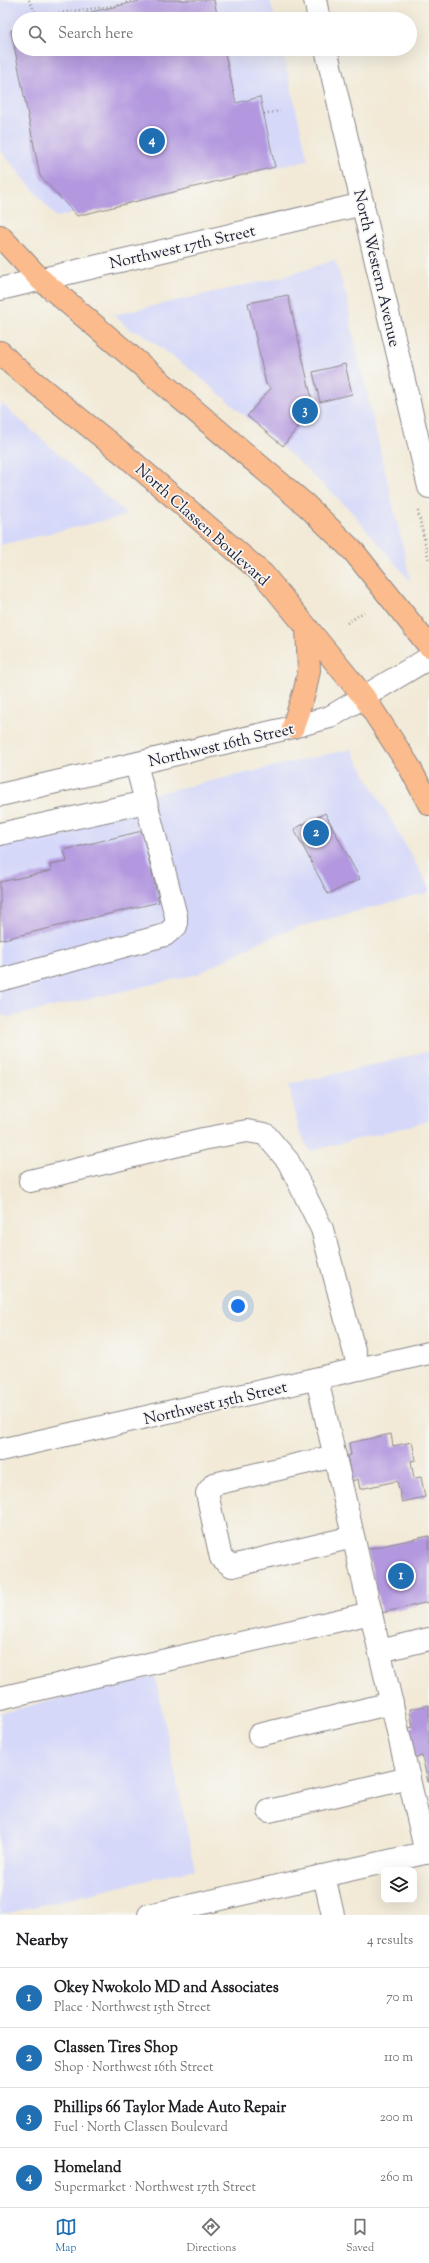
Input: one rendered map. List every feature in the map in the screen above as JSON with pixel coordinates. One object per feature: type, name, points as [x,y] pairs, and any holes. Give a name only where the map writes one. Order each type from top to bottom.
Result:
[{"type":"main road","points":[[0,236],[40,279],[308,506],[354,552],[429,646]]},
{"type":"main road","name":"North Classen Boulevard","points":[[0,352],[14,366],[127,457],[263,574],[364,697],[409,766],[429,804]]},
{"type":"main road","points":[[293,727],[305,690],[309,670],[307,629]]},
{"type":"street","points":[[315,0],[318,12]]},
{"type":"street","name":"North Western Avenue","points":[[328,56],[429,487]]},
{"type":"street","name":"Northwest 17th Street","points":[[0,288],[363,204]]},
{"type":"street","name":"Northwest 16th Street","points":[[0,795],[293,727],[330,717],[429,658]]},
{"type":"street","points":[[0,980],[165,935],[176,926],[176,916],[136,764]]},
{"type":"street","points":[[0,834],[146,802]]},
{"type":"street","points":[[30,1181],[203,1139],[247,1131],[265,1134],[288,1161],[294,1176],[310,1202],[322,1228],[359,1369]]},
{"type":"street","name":"Northwest 15th Street","points":[[0,1450],[429,1353]]},
{"type":"street","points":[[149,1915],[428,1852],[409,1778],[317,1379]]},
{"type":"street","points":[[335,1456],[214,1484],[207,1493],[221,1558],[232,1566],[354,1537]]},
{"type":"street","points":[[0,1698],[371,1612]]},
{"type":"street","points":[[380,1651],[429,1640]]},
{"type":"street","points":[[259,1735],[392,1703]]},
{"type":"street","points":[[269,1811],[409,1778]]},
{"type":"street","points":[[324,1876],[333,1915]]},
{"type":"path","points":[[29,0],[35,12]]},
{"type":"path","points":[[67,12],[120,5],[133,0]]},
{"type":"path","points":[[264,114],[280,111]]},
{"type":"path","points":[[347,623],[364,612]]},
{"type":"shaded area","points":[[0,0],[270,0],[273,12],[12,12],[12,56],[284,56],[308,160],[56,217],[0,150]]},
{"type":"shaded area","points":[[335,260],[348,301],[351,325],[411,582],[350,510],[299,462],[196,374],[140,332],[132,331],[113,315],[286,276]]},
{"type":"shaded area","points":[[0,402],[97,488],[128,515],[0,545]]},
{"type":"shaded area","points":[[351,749],[429,887],[429,892],[299,927],[259,942],[198,974],[9,1017],[0,1015],[0,829]]},
{"type":"shaded area","points":[[429,1051],[429,1121],[310,1151],[299,1131],[289,1085]]},
{"type":"shaded area","points":[[155,1676],[195,1869],[0,1915],[0,1713]]},
{"type":"building","points":[[144,0],[214,0],[217,12],[92,12]]},
{"type":"building","points":[[16,56],[226,56],[236,103],[260,97],[275,167],[77,216],[40,176]]},
{"type":"building","points":[[288,295],[313,404],[306,412],[309,413],[283,446],[247,416],[271,388],[266,384],[248,303]]},
{"type":"building","points":[[345,364],[352,394],[320,402],[313,372]]},
{"type":"building","points":[[325,813],[360,879],[328,894],[294,829]]},
{"type":"building","points":[[142,831],[159,902],[0,940],[0,882],[51,871],[50,865],[67,862],[64,850]]},
{"type":"building","points":[[391,1434],[393,1446],[412,1442],[416,1460],[411,1461],[414,1478],[421,1477],[425,1497],[402,1502],[397,1481],[360,1489],[358,1479],[352,1481],[347,1456],[351,1455],[349,1443]]},
{"type":"building","points":[[429,1536],[429,1602],[381,1613],[367,1549]]},
{"type":"building","points":[[429,1705],[428,1782],[422,1756],[407,1759],[401,1730],[413,1727],[410,1709]]},
{"type":"place","name":"Homeland","points":[[152,141]]},
{"type":"place","name":"Phillips 66 Taylor Made Auto Repair","points":[[305,411]]},
{"type":"place","name":"Classen Tires Shop","points":[[316,833]]},
{"type":"place","name":"Okey Nwokolo MD and Associates","points":[[401,1576]]}]
